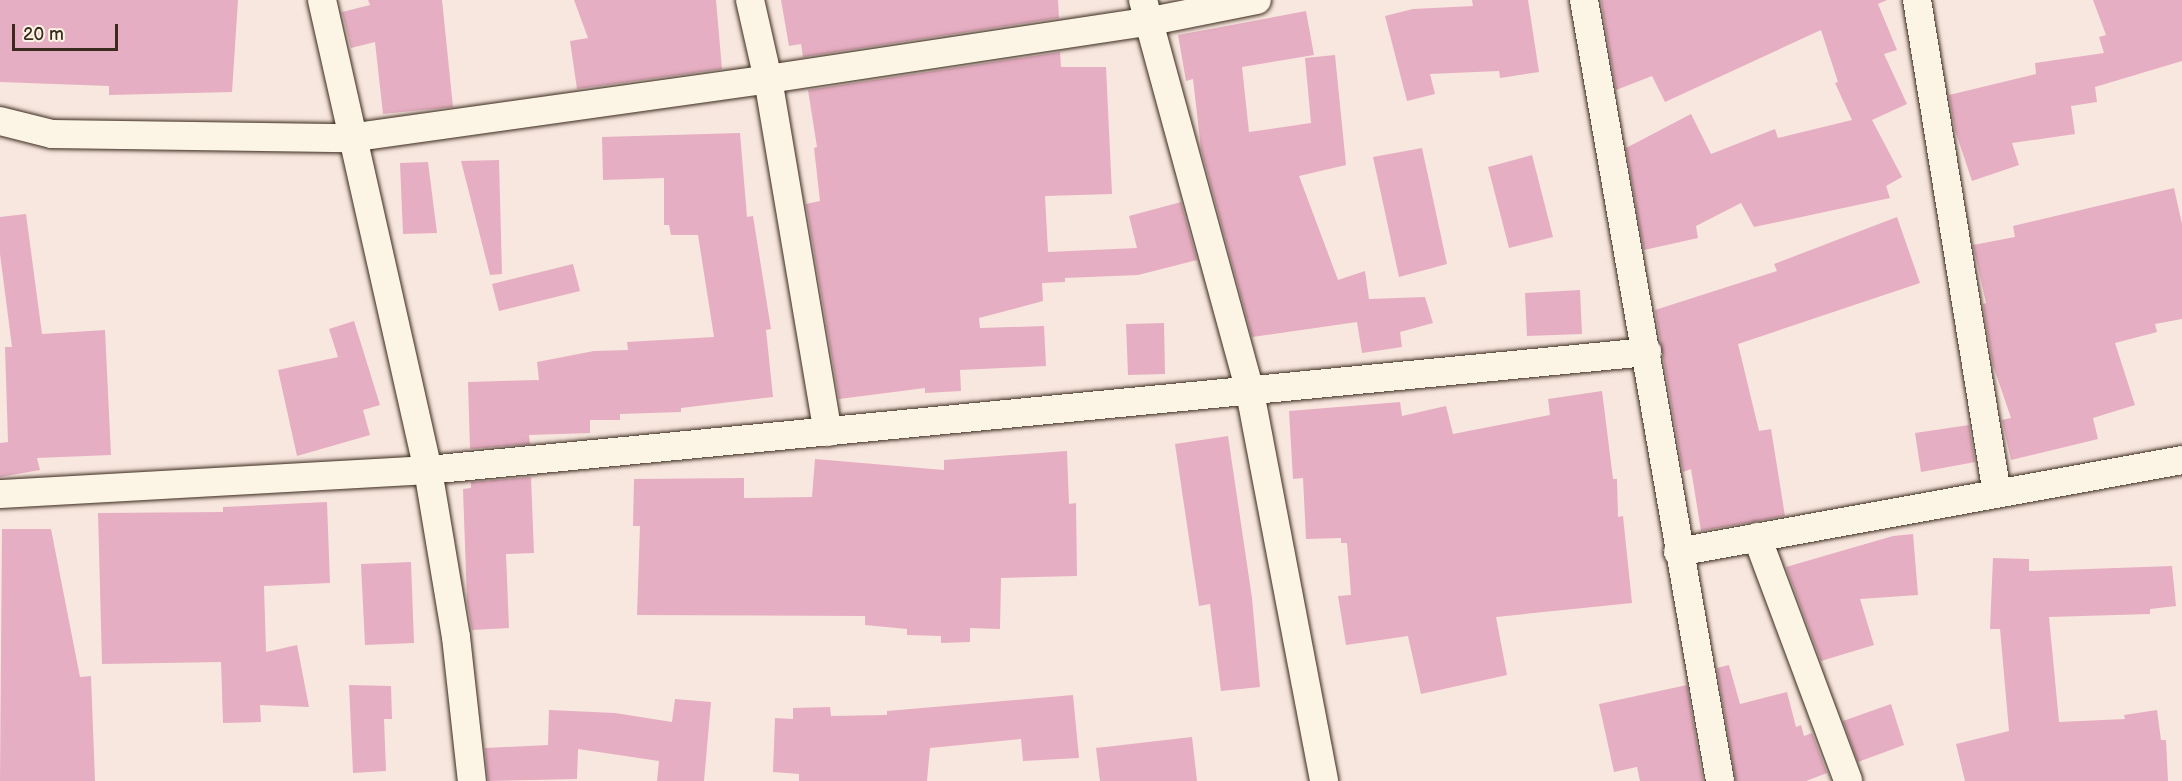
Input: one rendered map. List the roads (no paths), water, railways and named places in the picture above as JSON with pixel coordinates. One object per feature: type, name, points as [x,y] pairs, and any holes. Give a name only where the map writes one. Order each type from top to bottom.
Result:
[{"type":"street","points":[[322,0],[350,138],[428,470],[456,636],[472,781]]},
{"type":"street","points":[[750,0],[768,80],[828,432]]},
{"type":"street","points":[[0,139],[52,134],[350,138],[768,80],[1144,11],[1257,0]]},
{"type":"street","points":[[1584,0],[1647,352],[1678,552],[1720,781]]},
{"type":"street","points":[[1917,0],[1997,494]]},
{"type":"street","points":[[1144,11],[1249,387],[1324,781]]},
{"type":"street","points":[[0,121],[52,134]]},
{"type":"street","points":[[0,494],[428,470],[828,432],[1249,387],[1647,352]]},
{"type":"street","points":[[1678,552],[2182,460]]},
{"type":"street","points":[[1757,537],[1848,781]]}]
